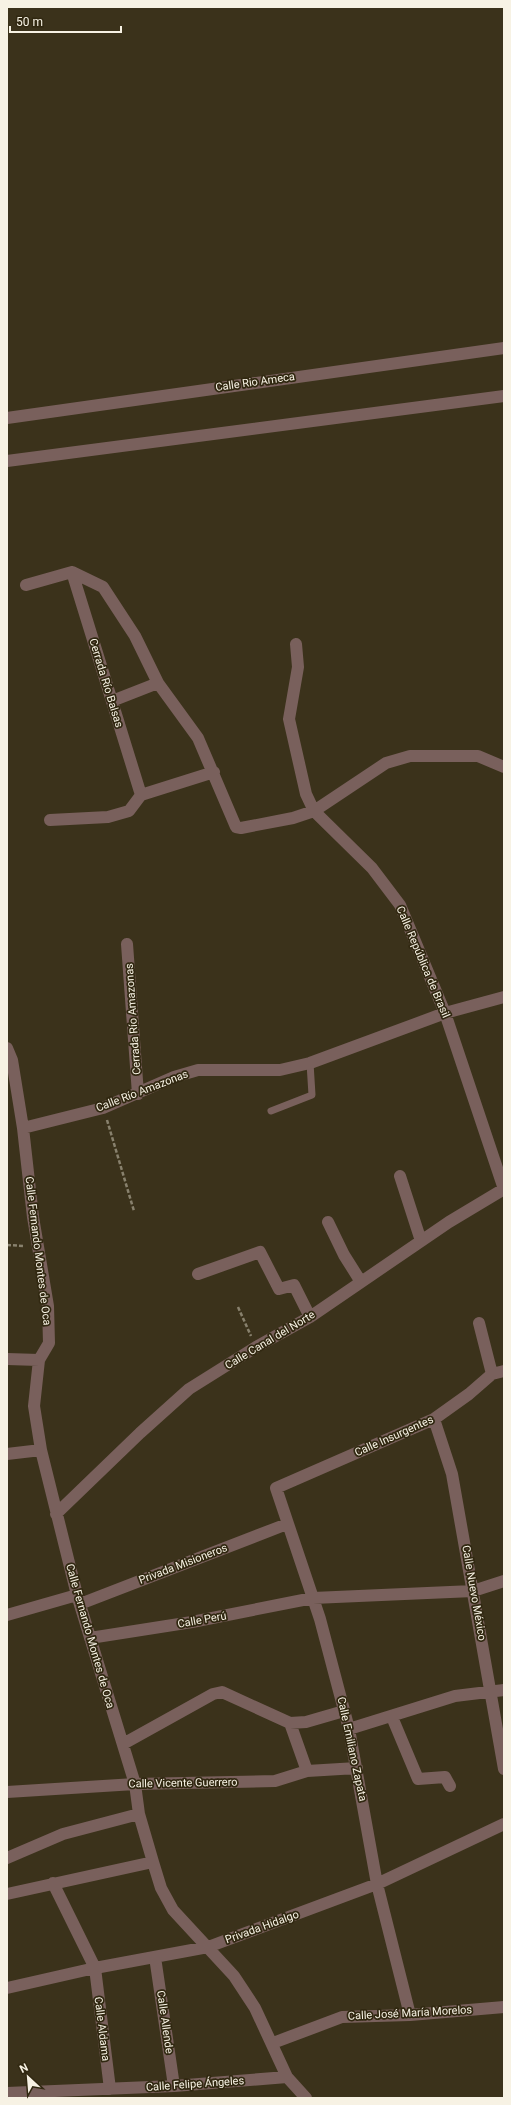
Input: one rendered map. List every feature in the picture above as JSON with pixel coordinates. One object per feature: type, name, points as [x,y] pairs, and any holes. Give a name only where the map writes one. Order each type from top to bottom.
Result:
[{"type":"street","name":"Calle Rio Ameca","points":[[7,418],[504,348]]},
{"type":"street","points":[[7,461],[504,396]]},
{"type":"street","points":[[26,585],[72,572],[103,587],[135,636],[158,683],[198,738],[214,772],[232,823],[236,827],[249,827],[293,818],[314,811],[386,764],[410,756],[478,756],[504,767]]},
{"type":"street","name":"Cerrada Río Balsas","points":[[72,572],[140,795]]},
{"type":"street","name":"Calle República de Brasil","points":[[296,644],[298,667],[289,719],[306,794],[314,811],[372,868],[400,905],[445,1013],[504,1189]]},
{"type":"street","points":[[112,701],[158,683]]},
{"type":"street","points":[[50,820],[108,817],[129,811],[140,795],[214,772]]},
{"type":"street","name":"Cerrada Río Amazonas","points":[[127,944],[138,1094]]},
{"type":"street","name":"Calle Río Amazonas","points":[[23,1128],[103,1108],[174,1077],[198,1070],[280,1070],[310,1063],[445,1013],[504,997]]},
{"type":"street","name":"Calle Fernando Montes de Oca","points":[[7,1048],[12,1060],[23,1128],[33,1216],[48,1306],[49,1343],[39,1360],[34,1406],[41,1450],[79,1600],[135,1784],[139,1814],[161,1888],[173,1910],[234,1976],[255,2008],[273,2043],[287,2077],[306,2098]]},
{"type":"street","points":[[400,1176],[421,1241]]},
{"type":"street","name":"Calle Canal del Norte","points":[[56,1514],[140,1432],[189,1389],[256,1347],[310,1317],[421,1241],[504,1189]]},
{"type":"street","points":[[328,1222],[344,1255],[361,1282]]},
{"type":"street","points":[[198,1274],[260,1252],[279,1289],[294,1285],[310,1317]]},
{"type":"street","points":[[479,1323],[492,1374]]},
{"type":"street","points":[[7,1359],[39,1360]]},
{"type":"street","name":"Calle Insurgentes","points":[[276,1488],[434,1420],[469,1394],[492,1374],[504,1371]]},
{"type":"street","name":"Calle Nuevo México","points":[[434,1420],[452,1474],[474,1591],[504,1769]]},
{"type":"street","points":[[7,1454],[41,1450]]},
{"type":"street","name":"Calle Emiliano Zapata","points":[[276,1488],[313,1598],[349,1729],[377,1884],[410,2015]]},
{"type":"street","name":"Privada Misioneros","points":[[7,1616],[79,1600],[287,1524]]},
{"type":"street","name":"Calle Perú","points":[[90,1638],[192,1622],[313,1598],[474,1591],[504,1581]]},
{"type":"street","points":[[349,1729],[392,1717],[455,1696],[504,1690]]},
{"type":"street","points":[[123,1744],[213,1694],[222,1692],[290,1723],[306,1722],[344,1711]]},
{"type":"street","points":[[392,1717],[418,1779],[445,1777],[450,1786]]},
{"type":"street","points":[[290,1723],[307,1771]]},
{"type":"street","name":"Calle Vicente Guerrero","points":[[7,1792],[135,1784],[275,1781],[307,1771],[357,1768]]},
{"type":"street","points":[[7,1858],[63,1834],[139,1814]]},
{"type":"street","name":"Privada Hidalgo","points":[[7,1988],[95,1968],[208,1947],[377,1884],[504,1824]]},
{"type":"street","points":[[7,1894],[153,1862]]},
{"type":"street","name":"Calle Aldama","points":[[53,1883],[95,1968],[110,2089]]},
{"type":"street","name":"Calle Allende","points":[[155,1957],[174,2086]]},
{"type":"street","name":"Calle José María Morelos","points":[[273,2043],[342,2017],[410,2015],[504,2007]]},
{"type":"street","name":"Calle Felipe Ángeles","points":[[7,2093],[174,2086],[287,2077]]},
{"type":"lane","points":[[272,1111],[312,1095],[310,1063]]},
{"type":"path","points":[[103,1108],[134,1211]]},
{"type":"path","points":[[238,1307],[256,1347]]}]
